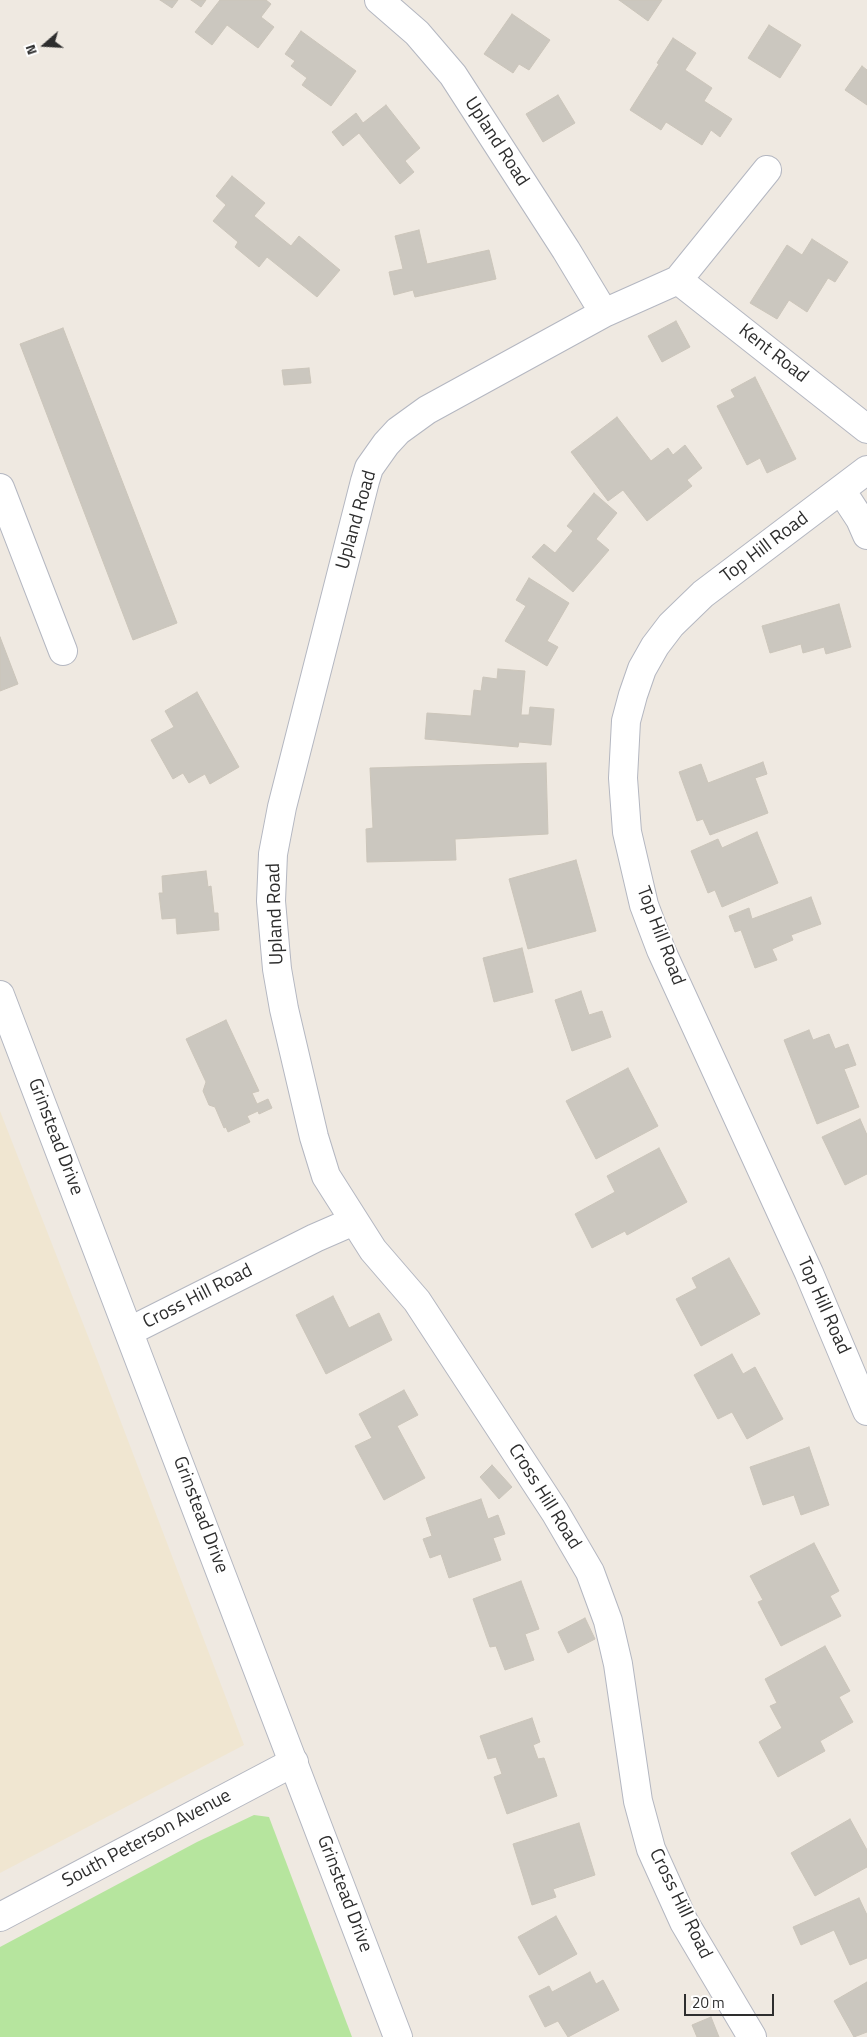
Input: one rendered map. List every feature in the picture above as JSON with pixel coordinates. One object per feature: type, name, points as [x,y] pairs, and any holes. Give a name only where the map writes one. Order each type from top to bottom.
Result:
[{"type":"street","name":"Upland Road","points":[[354,1220],[326,1176],[314,1137],[278,976],[271,901],[273,854],[282,807],[365,481],[369,468],[386,444],[398,431],[427,410],[604,313],[566,250],[453,76],[390,4]]},
{"type":"street","points":[[604,313],[678,280],[767,170]]},
{"type":"street","name":"Kent Road","points":[[678,280],[867,429]]},
{"type":"street","name":"Top Hill Road","points":[[867,470],[703,594],[671,625],[655,646],[642,669],[633,694],[626,721],[623,778],[627,832],[644,904],[665,958],[813,1281],[867,1411]]},
{"type":"street","points":[[0,488],[63,651]]},
{"type":"street","points":[[841,490],[860,519],[867,535]]},
{"type":"street","name":"Grinstead Drive","points":[[0,995],[130,1331],[398,2037]]},
{"type":"street","name":"Cross Hill Road","points":[[130,1331],[354,1220],[373,1250],[417,1301],[555,1512],[590,1572],[608,1621],[618,1664],[638,1801],[651,1849],[684,1922],[752,2037]]},
{"type":"street","name":"South Peterson Avenue","points":[[0,1916],[294,1762]]},
{"type":"shaded area","points":[[0,1111],[244,1745],[0,1873]]},
{"type":"green space","points":[[254,1815],[269,1817],[352,2037],[0,2037],[0,1947],[197,1842]]},
{"type":"building","points":[[160,0],[178,0],[172,8]]},
{"type":"building","points":[[191,0],[206,0],[201,7]]},
{"type":"building","points":[[220,0],[266,0],[271,4],[261,17],[274,27],[258,48],[227,25],[212,45],[195,32]]},
{"type":"building","points":[[619,0],[662,0],[648,21]]},
{"type":"building","points":[[512,14],[550,40],[529,70],[519,64],[513,73],[484,54]]},
{"type":"building","points":[[769,25],[801,45],[780,78],[748,58]]},
{"type":"building","points":[[301,31],[356,71],[331,106],[302,85],[307,78],[291,66],[295,61],[285,54]]},
{"type":"building","points":[[673,38],[696,53],[685,70],[712,88],[704,101],[732,119],[720,137],[711,130],[702,145],[666,122],[661,130],[630,110]]},
{"type":"building","points":[[862,66],[867,70],[867,105],[845,90]]},
{"type":"building","points":[[558,95],[575,123],[543,142],[526,114]]},
{"type":"building","points":[[386,105],[420,148],[405,161],[414,172],[400,184],[359,133],[343,146],[332,132],[356,113],[363,123]]},
{"type":"building","points":[[232,176],[265,203],[254,216],[291,246],[299,236],[340,270],[317,297],[267,257],[259,267],[235,247],[238,242],[213,221],[226,205],[216,196]]},
{"type":"building","points":[[419,230],[427,264],[489,250],[496,279],[415,297],[413,290],[394,295],[389,272],[403,269],[395,236]]},
{"type":"building","points":[[812,239],[848,262],[835,282],[828,278],[807,312],[789,300],[777,319],[750,303],[787,245],[802,255]]},
{"type":"building","points":[[676,321],[690,347],[662,362],[648,336]]},
{"type":"building","points":[[63,328],[177,623],[133,640],[20,344]]},
{"type":"building","points":[[309,368],[311,383],[284,385],[282,370]]},
{"type":"building","points":[[755,377],[796,459],[767,473],[760,458],[747,465],[717,406],[735,397],[731,390]]},
{"type":"building","points":[[617,417],[651,461],[668,448],[673,455],[685,445],[702,468],[687,480],[692,486],[647,521],[623,490],[608,501],[571,452]]},
{"type":"building","points":[[594,493],[617,513],[596,539],[609,550],[573,592],[532,557],[544,544],[555,553],[573,531],[567,526]]},
{"type":"building","points":[[529,578],[569,603],[547,641],[558,647],[547,666],[505,641],[526,606],[516,600]]},
{"type":"building","points":[[839,604],[851,647],[826,654],[824,647],[803,653],[801,644],[770,653],[762,626]]},
{"type":"building","points":[[0,637],[18,684],[0,691]]},
{"type":"building","points":[[498,669],[525,671],[521,715],[529,715],[530,707],[554,709],[551,745],[519,742],[518,747],[425,739],[427,713],[471,716],[474,690],[481,691],[483,677],[497,679]]},
{"type":"building","points":[[197,692],[239,767],[210,784],[205,774],[189,783],[183,773],[173,779],[151,740],[174,727],[165,711]]},
{"type":"building","points":[[763,762],[767,774],[755,778],[768,813],[710,835],[703,819],[697,821],[679,772],[701,764],[708,783]]},
{"type":"building","points":[[546,763],[548,834],[455,839],[456,860],[367,862],[366,829],[373,828],[370,768]]},
{"type":"building","points":[[757,832],[778,883],[722,907],[715,890],[708,893],[691,851],[718,839],[722,848]]},
{"type":"building","points":[[576,860],[596,931],[528,949],[509,879]]},
{"type":"building","points":[[206,871],[208,887],[211,886],[214,913],[218,913],[219,930],[177,934],[176,918],[162,919],[159,893],[163,893],[162,876]]},
{"type":"building","points":[[811,897],[821,924],[791,935],[793,940],[772,949],[777,960],[755,968],[741,930],[735,932],[729,916],[749,908],[752,919]]},
{"type":"building","points":[[522,948],[533,992],[494,1002],[483,958]]},
{"type":"building","points":[[581,991],[589,1015],[602,1011],[611,1037],[572,1051],[555,1000]]},
{"type":"building","points":[[226,1020],[259,1091],[252,1093],[257,1104],[268,1099],[272,1108],[259,1114],[258,1111],[247,1116],[250,1122],[228,1132],[226,1127],[224,1128],[215,1107],[209,1105],[203,1091],[206,1082],[186,1039]]},
{"type":"building","points":[[809,1030],[813,1040],[829,1034],[835,1049],[848,1044],[856,1065],[844,1069],[859,1107],[817,1124],[784,1040]]},
{"type":"building","points":[[628,1068],[658,1126],[596,1159],[566,1101]]},
{"type":"building","points":[[860,1119],[867,1135],[867,1174],[845,1185],[822,1137]]},
{"type":"building","points":[[659,1148],[687,1202],[627,1235],[625,1231],[592,1248],[575,1214],[615,1192],[607,1176]]},
{"type":"building","points":[[729,1258],[760,1314],[701,1346],[676,1299],[697,1288],[692,1278]]},
{"type":"building","points":[[333,1296],[349,1328],[379,1313],[392,1340],[326,1374],[296,1315]]},
{"type":"building","points":[[732,1354],[743,1374],[755,1367],[783,1419],[747,1439],[732,1412],[718,1419],[694,1375]]},
{"type":"building","points":[[404,1390],[418,1415],[397,1426],[425,1478],[384,1500],[355,1446],[372,1438],[359,1414]]},
{"type":"building","points":[[809,1447],[829,1505],[801,1515],[794,1495],[763,1505],[750,1467]]},
{"type":"building","points":[[492,1465],[512,1487],[499,1499],[480,1477]]},
{"type":"building","points":[[481,1499],[488,1519],[498,1515],[505,1534],[493,1538],[501,1560],[449,1578],[441,1554],[430,1558],[423,1539],[432,1536],[426,1518]]},
{"type":"building","points":[[814,1543],[839,1591],[830,1596],[841,1616],[781,1646],[758,1602],[763,1600],[750,1576]]},
{"type":"building","points":[[521,1581],[539,1629],[525,1634],[534,1660],[505,1670],[496,1646],[490,1647],[473,1599]]},
{"type":"building","points":[[585,1618],[595,1639],[568,1653],[558,1632]]},
{"type":"building","points":[[825,1646],[850,1691],[839,1697],[853,1722],[820,1741],[825,1751],[778,1777],[759,1742],[782,1728],[770,1706],[777,1703],[765,1679]]},
{"type":"building","points":[[532,1718],[540,1742],[533,1745],[538,1759],[544,1758],[557,1796],[507,1814],[494,1777],[502,1774],[496,1757],[488,1759],[480,1736]]},
{"type":"building","points":[[850,1819],[867,1850],[867,1867],[815,1896],[791,1853]]},
{"type":"building","points":[[579,1823],[595,1875],[553,1889],[556,1897],[532,1905],[513,1844]]},
{"type":"building","points":[[859,1898],[867,1915],[867,1958],[850,1965],[834,1930],[801,1945],[793,1927]]},
{"type":"building","points":[[556,1916],[577,1954],[539,1975],[518,1937]]},
{"type":"building","points":[[590,1972],[596,1984],[603,1980],[619,2010],[568,2037],[558,2021],[545,2027],[529,1996],[549,1986],[552,1992]]},
{"type":"building","points":[[867,1982],[867,2032],[854,2037],[834,2001]]},
{"type":"building","points":[[711,2017],[719,2037],[697,2037],[692,2025]]}]
